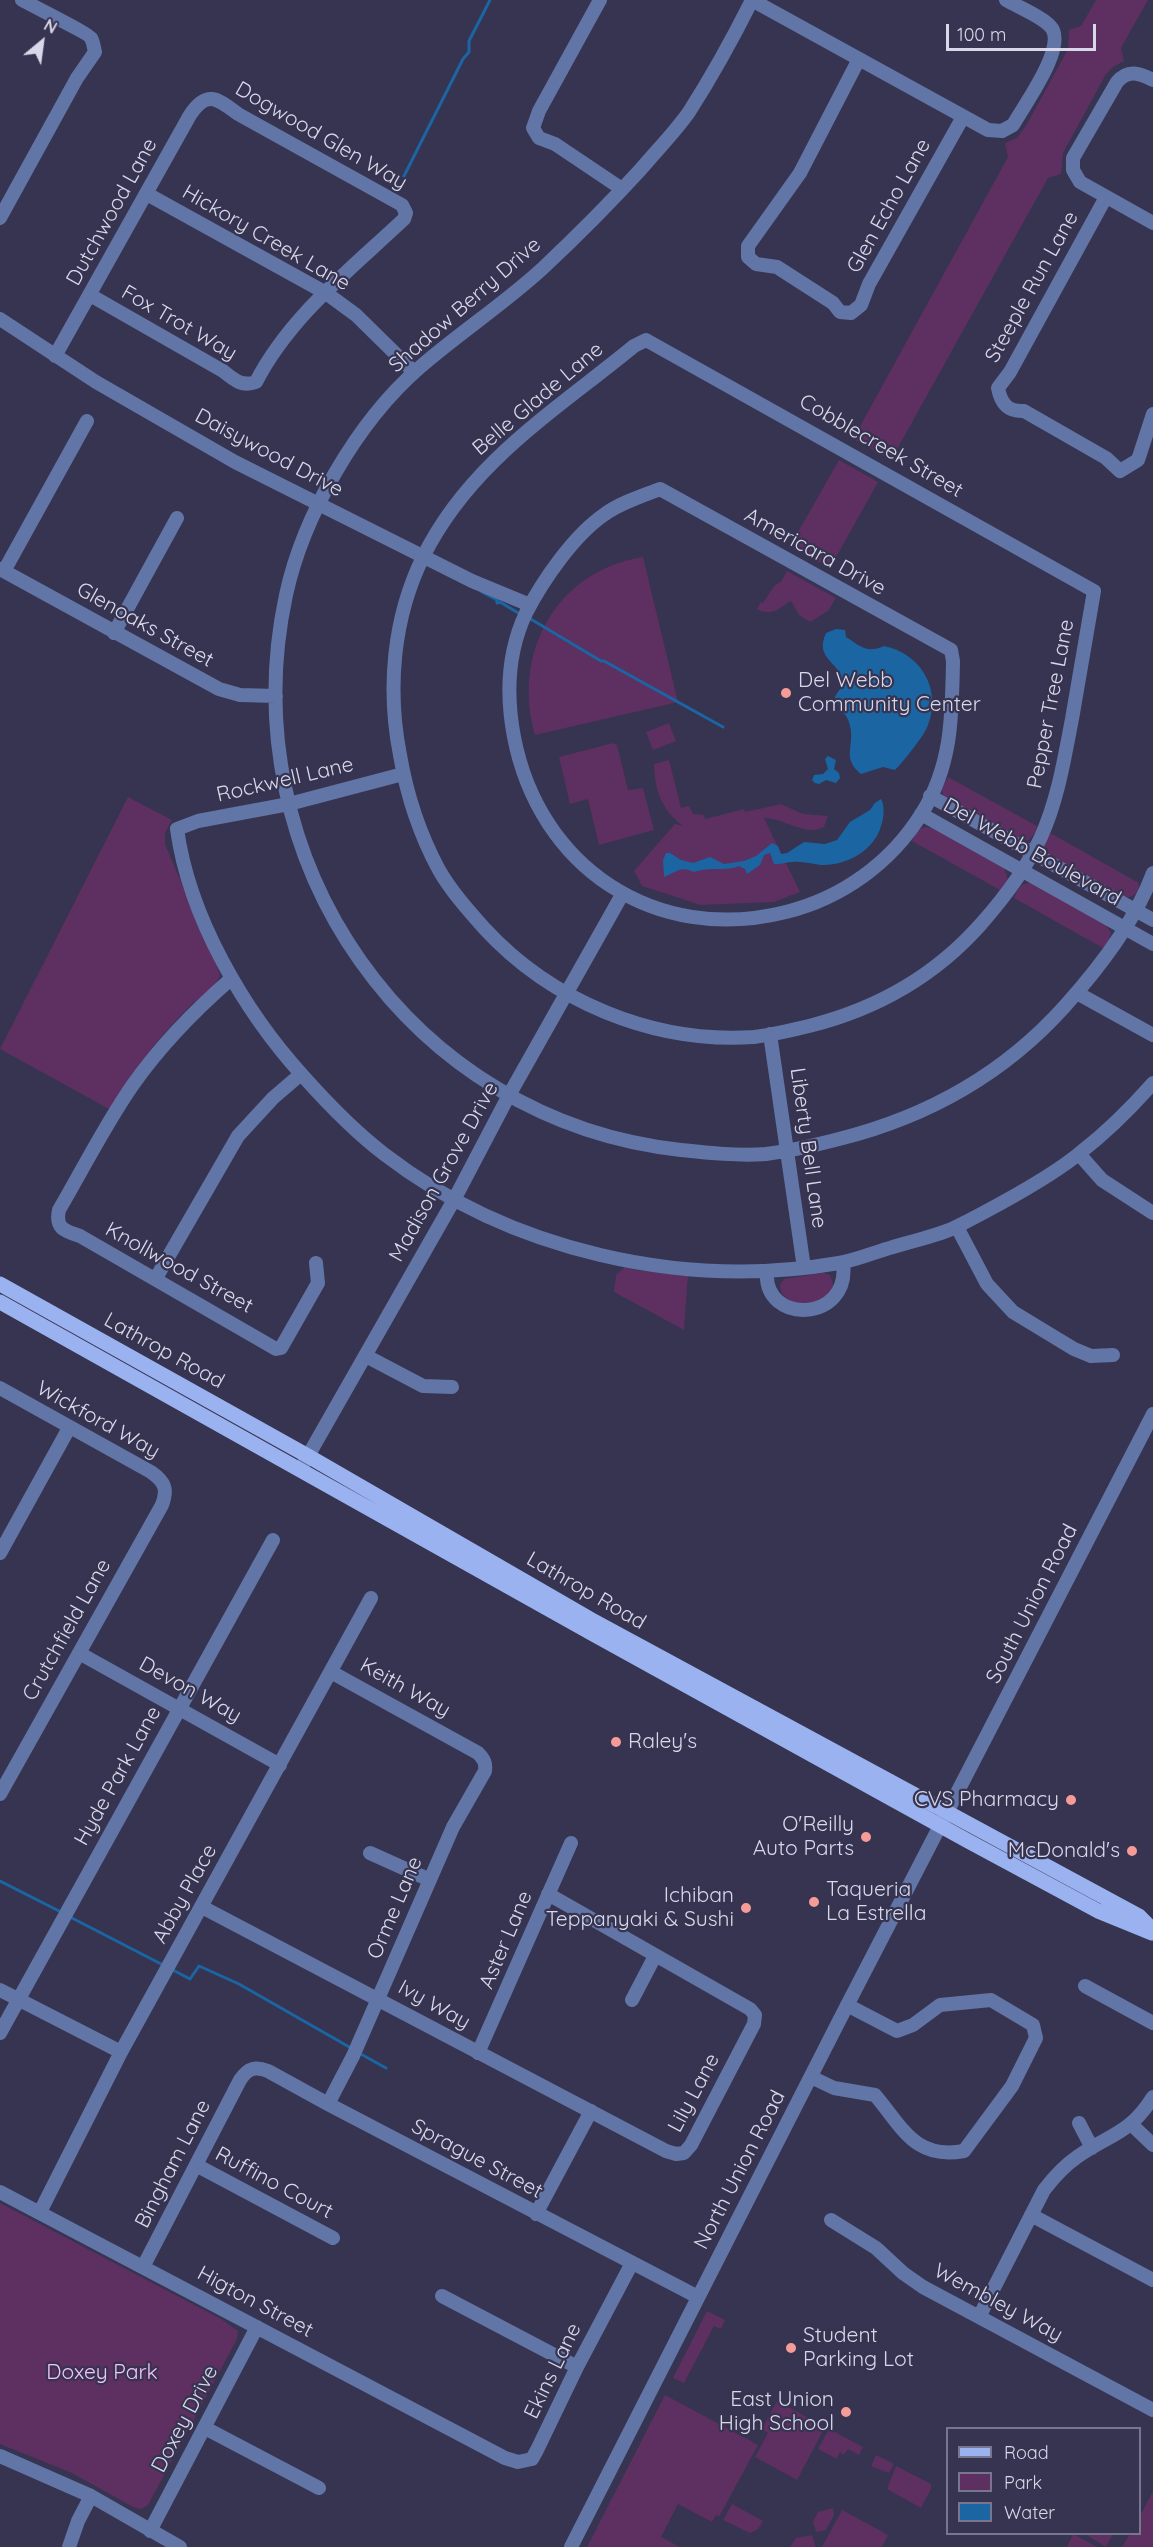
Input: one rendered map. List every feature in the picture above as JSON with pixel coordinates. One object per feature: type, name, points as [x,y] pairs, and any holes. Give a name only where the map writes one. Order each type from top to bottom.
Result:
[{"type":"main road","name":"Lathrop Road","points":[[0,1284],[308,1456],[595,1629]]},
{"type":"main road","name":"Lathrop Road","points":[[0,1302],[300,1470],[944,1819],[1098,1911],[1153,1932]]},
{"type":"street","points":[[0,218],[77,78],[95,52],[91,38],[82,31],[68,26],[22,0]]},
{"type":"street","points":[[600,0],[539,111],[533,128],[539,138],[555,144],[622,189]]},
{"type":"street","points":[[752,0],[963,117],[988,130],[1002,131],[1013,125],[1054,53],[1056,39],[1051,26],[1022,4],[1006,0]]},
{"type":"street","name":"Shadow Berry Drive","points":[[752,0],[686,116],[622,189],[541,270],[414,372],[372,419],[343,459],[318,505],[299,547],[286,594],[278,644],[276,696],[277,741],[293,824],[312,877],[340,933],[372,978],[419,1031],[455,1062],[508,1097],[540,1113],[600,1135],[653,1147],[712,1153],[765,1154],[872,1131],[920,1113],[1009,1060],[1043,1030],[1108,954],[1147,889],[1153,873]]},
{"type":"street","name":"Glen Echo Lane","points":[[859,59],[800,173],[748,246],[748,257],[756,264],[777,267],[834,303],[840,312],[851,313],[861,305],[869,284],[963,117]]},
{"type":"street","points":[[1153,80],[1139,73],[1125,75],[1116,82],[1073,158],[1072,170],[1080,182],[1153,223]]},
{"type":"street","name":"Dutchwood Lane","points":[[55,356],[197,105],[205,99],[212,98]]},
{"type":"street","name":"Dogwood Glen Way","points":[[212,98],[402,205],[406,213],[404,219],[326,293]]},
{"type":"street","name":"Hickory Creek Lane","points":[[147,194],[326,293],[356,315],[414,372]]},
{"type":"street","name":"Steeple Run Lane","points":[[1106,196],[1010,372],[998,388],[1000,398],[1005,407],[1014,412],[1024,411],[1106,458],[1113,467],[1120,471],[1138,460],[1153,414]]},
{"type":"street","name":"Fox Trot Way","points":[[90,295],[247,386],[256,382],[272,352],[307,310],[326,293]]},
{"type":"street","name":"Daisywood Drive","points":[[0,319],[55,356],[235,462],[472,581],[530,605]]},
{"type":"street","name":"Belle Glade Lane","points":[[566,993],[501,947],[464,905],[441,873],[421,832],[407,793],[394,728],[395,656],[410,587],[442,522],[464,493],[496,457],[634,346],[646,340]]},
{"type":"street","name":"Cobblecreek Street","points":[[646,340],[1094,591]]},
{"type":"street","points":[[2,570],[87,422]]},
{"type":"street","name":"Americara Drive","points":[[530,605],[554,566],[604,514],[660,489],[951,651],[953,661],[951,730],[945,757],[930,796]]},
{"type":"street","points":[[114,633],[177,518]]},
{"type":"street","name":"Glenoaks Street","points":[[2,570],[219,689],[240,695],[276,696]]},
{"type":"street","name":"Pepper Tree Lane","points":[[566,993],[589,1006],[634,1023],[672,1031],[754,1037],[837,1019],[870,1006],[938,966],[960,947],[996,906],[1022,870],[1041,838],[1060,787],[1094,591]]},
{"type":"street","points":[[530,605],[519,627],[511,668],[510,715],[519,763],[537,806],[554,833],[596,876],[623,892],[666,912],[725,921],[745,921],[802,908],[822,901],[868,873],[921,814],[930,796]]},
{"type":"street","name":"Rockwell Lane","points":[[232,978],[205,922],[180,854],[177,829],[198,821],[290,804],[403,774]]},
{"type":"street","name":"Del Webb Boulevard","points":[[930,796],[1153,920]]},
{"type":"street","name":"Del Webb Boulevard","points":[[921,814],[1153,944]]},
{"type":"street","name":"Madison Grove Drive","points":[[300,1470],[455,1198],[508,1097],[623,892]]},
{"type":"street","points":[[232,978],[239,992],[280,1051],[338,1114],[384,1154],[491,1218],[567,1247],[635,1262],[706,1270],[767,1272],[804,1268],[843,1263],[957,1227],[1079,1154],[1126,1113],[1153,1083]]},
{"type":"street","name":"Knollwood Street","points":[[232,978],[164,1044],[132,1087],[59,1209],[57,1223],[61,1229],[80,1236],[257,1335],[272,1346],[281,1348],[318,1283],[316,1263]]},
{"type":"street","points":[[1077,993],[1153,1035]]},
{"type":"street","name":"Liberty Bell Lane","points":[[770,1034],[804,1268]]},
{"type":"street","points":[[156,1278],[238,1136],[273,1098],[301,1074]]},
{"type":"street","points":[[1079,1154],[1102,1180],[1153,1213]]},
{"type":"street","points":[[957,1227],[987,1284],[1013,1312],[1091,1356],[1113,1355]]},
{"type":"street","points":[[767,1272],[768,1287],[783,1305],[796,1310],[813,1309],[826,1304],[839,1291],[844,1275],[843,1263]]},
{"type":"street","points":[[366,1356],[423,1386],[452,1387]]},
{"type":"street","name":"Wickford Way","points":[[4,1391],[151,1472],[161,1479],[165,1486]]},
{"type":"street","name":"South Union Road","points":[[944,1819],[1153,1414]]},
{"type":"street","points":[[0,1553],[69,1428]]},
{"type":"street","name":"Crutchfield Lane","points":[[0,1794],[162,1505],[166,1493],[165,1486]]},
{"type":"street","name":"Hyde Park Lane","points":[[0,2033],[273,1540]]},
{"type":"street","name":"Abby Place","points":[[40,2212],[121,2052],[371,1598]]},
{"type":"street","name":"Devon Way","points":[[79,1653],[280,1765]]},
{"type":"street","name":"Keith Way","points":[[331,1672],[457,1742]]},
{"type":"street","name":"Orme Lane","points":[[328,2104],[379,1999],[453,1827],[485,1771],[484,1759],[457,1742]]},
{"type":"street","name":"North Union Road","points":[[571,2547],[944,1819]]},
{"type":"street","name":"Aster Lane","points":[[478,2054],[571,1843]]},
{"type":"street","points":[[370,1852],[430,1880]]},
{"type":"street","points":[[548,1894],[655,1956],[632,2000]]},
{"type":"street","name":"Ivy Way","points":[[202,1907],[379,1999],[478,2054],[646,2140]]},
{"type":"street","name":"Lily Lane","points":[[646,2140],[676,2154],[684,2153],[691,2145],[754,2024],[755,2015],[750,2009],[655,1956]]},
{"type":"street","points":[[1085,1986],[1153,2023]]},
{"type":"street","points":[[0,1990],[121,2052]]},
{"type":"street","points":[[811,2077],[834,2088],[875,2095],[916,2145],[927,2150],[948,2154],[964,2151],[1012,2085],[1036,2038],[1033,2025],[991,2000],[940,2004],[913,2025],[897,2031],[847,2005]]},
{"type":"street","name":"Sprague Street","points":[[240,2080],[249,2069],[257,2067],[268,2071],[536,2214],[698,2297]]},
{"type":"street","name":"Bingham Lane","points":[[143,2267],[240,2080]]},
{"type":"street","points":[[979,2317],[1044,2190],[1057,2173],[1092,2148],[1132,2126],[1153,2097]]},
{"type":"street","points":[[536,2214],[591,2111]]},
{"type":"street","points":[[1079,2123],[1092,2148]]},
{"type":"street","points":[[1132,2126],[1153,2145]]},
{"type":"street","name":"Ruffino Court","points":[[196,2165],[333,2238]]},
{"type":"street","name":"Higton Street","points":[[0,2192],[489,2450]]},
{"type":"street","points":[[1031,2215],[1153,2280]]},
{"type":"street","name":"Wembley Way","points":[[831,2220],[876,2248],[923,2288],[1153,2410]]},
{"type":"street","name":"Ekins Lane","points":[[489,2450],[518,2462],[532,2458],[632,2263]]},
{"type":"street","points":[[442,2296],[577,2367]]},
{"type":"street","name":"Doxey Drive","points":[[150,2530],[257,2327]]},
{"type":"street","points":[[205,2428],[319,2488]]},
{"type":"street","points":[[0,2456],[92,2496],[180,2547]]},
{"type":"street","points":[[69,2547],[78,2521],[92,2496]]},
{"type":"green space","points":[[1096,0],[1148,0],[1121,48],[1124,61],[1106,74],[1063,153],[1061,174],[1048,178],[891,460],[853,439],[1008,157],[1005,143],[1017,138],[1027,124],[1068,49],[1069,30],[1081,26]]},
{"type":"green space","points":[[839,460],[878,482],[830,568],[790,546]]},
{"type":"green space","points":[[643,557],[678,702],[535,735],[529,705],[530,675],[536,647],[547,621],[564,598],[586,579],[612,565]]},
{"type":"green space","points":[[787,571],[836,598],[828,611],[810,622],[799,615],[791,601],[770,612],[757,609],[774,586],[781,582]]},
{"type":"green space","points":[[669,723],[676,741],[653,750],[646,732]]},
{"type":"green space","points":[[613,743],[617,745],[628,790],[643,788],[654,830],[599,845],[588,799],[570,804],[559,757]]},
{"type":"green space","points":[[669,760],[681,808],[689,806],[693,814],[704,815],[705,819],[744,809],[745,812],[781,804],[803,814],[828,816],[824,827],[810,830],[764,818],[800,892],[774,902],[701,905],[642,886],[634,871],[675,824],[683,826],[664,806],[656,783],[654,764]]},
{"type":"green space","points":[[948,777],[1037,826],[1036,832],[1029,840],[1021,841],[943,796],[942,789]]},
{"type":"green space","points":[[128,797],[172,820],[165,833],[165,844],[220,974],[212,988],[189,1007],[156,1043],[109,1109],[0,1049]]},
{"type":"green space","points":[[924,827],[932,828],[1004,868],[1007,883],[1000,890],[912,841],[916,831]]},
{"type":"green space","points":[[1050,833],[1139,883],[1137,892],[1130,897],[1123,898],[1047,856],[1043,847]]},
{"type":"green space","points":[[1031,883],[1106,925],[1111,933],[1108,944],[1103,948],[1014,898],[1022,885]]},
{"type":"green space","points":[[625,1267],[688,1276],[684,1330],[614,1292],[616,1275]]},
{"type":"green space","points":[[823,1273],[830,1275],[834,1287],[824,1299],[818,1302],[797,1303],[790,1301],[781,1292],[780,1285],[784,1279]]},
{"type":"green space","name":"Doxey Park","points":[[0,2203],[221,2319],[238,2331],[237,2339],[148,2505],[141,2509],[133,2507],[72,2473],[0,2444]]},
{"type":"green space","points":[[707,2311],[725,2320],[721,2329],[714,2326],[684,2383],[673,2378]]},
{"type":"green space","points":[[665,2395],[758,2445],[719,2517],[716,2515],[712,2522],[678,2504],[661,2537],[680,2547],[587,2547]]},
{"type":"green space","points":[[777,2401],[825,2427],[797,2480],[755,2457],[768,2433],[762,2429]]},
{"type":"green space","points":[[829,2429],[863,2447],[859,2455],[848,2449],[844,2455],[840,2452],[837,2459],[818,2449]]},
{"type":"green space","points":[[876,2455],[894,2464],[889,2473],[871,2466]]},
{"type":"green space","points":[[896,2466],[931,2484],[931,2489],[921,2508],[887,2489]]},
{"type":"green space","points":[[1153,2491],[1153,2547],[1122,2547],[1129,2535],[1141,2535],[1141,2514]]},
{"type":"green space","points":[[732,2504],[763,2521],[758,2529],[750,2533],[723,2520]]},
{"type":"green space","points":[[833,2508],[834,2515],[826,2530],[816,2532],[813,2522],[818,2512]]},
{"type":"green space","points":[[842,2510],[888,2535],[882,2547],[822,2547]]},
{"type":"green space","points":[[812,2535],[816,2547],[790,2547],[796,2538]]},
{"type":"green space","points":[[1073,2535],[1075,2535],[1097,2547],[1067,2547]]},
{"type":"green space","points":[[1087,2535],[1112,2535],[1106,2547]]},
{"type":"water","points":[[836,629],[845,630],[846,637],[864,648],[873,649],[884,646],[908,656],[918,665],[930,686],[932,712],[928,725],[918,742],[895,770],[883,767],[861,774],[852,763],[850,726],[835,697],[840,688],[841,677],[823,650],[826,633]]},
{"type":"water","points":[[828,756],[836,760],[834,769],[839,773],[840,778],[836,783],[826,780],[819,784],[815,783],[812,780],[814,775],[823,774],[828,769],[825,759]]},
{"type":"water","points":[[881,799],[883,816],[877,835],[866,850],[849,860],[830,865],[803,862],[774,864],[770,853],[764,855],[760,865],[747,874],[745,869],[739,866],[694,872],[682,869],[664,877],[663,860],[666,853],[693,863],[710,857],[724,864],[744,861],[756,856],[772,843],[778,846],[781,854],[787,853],[804,842],[825,844],[837,840],[850,822],[870,810]]},
{"type":"waterway","points":[[404,176],[463,59],[469,52],[469,41],[490,0]]},
{"type":"waterway","points":[[482,592],[497,600],[497,603],[500,602],[520,614]]},
{"type":"waterway","points":[[529,618],[601,661],[723,727]]},
{"type":"waterway","points":[[0,1881],[61,1912]]},
{"type":"waterway","points":[[70,1917],[165,1966]]},
{"type":"waterway","points":[[171,1969],[190,1979],[199,1966],[239,1984],[351,2048]]},
{"type":"waterway","points":[[359,2053],[386,2068]]},
{"type":"place","name":"Del Webb Community Center","points":[[786,693]]},
{"type":"place","name":"Raley's","points":[[616,1742]]},
{"type":"place","name":"CVS Pharmacy","points":[[1071,1800]]},
{"type":"place","name":"O'Reilly Auto Parts","points":[[866,1837]]},
{"type":"place","name":"McDonald's","points":[[1132,1851]]},
{"type":"place","name":"Taqueria La Estrella","points":[[814,1902]]},
{"type":"place","name":"Ichiban Teppanyaki & Sushi","points":[[746,1908]]},
{"type":"place","name":"Student Parking Lot","points":[[791,2348]]},
{"type":"place","name":"East Union High School","points":[[846,2412]]}]
